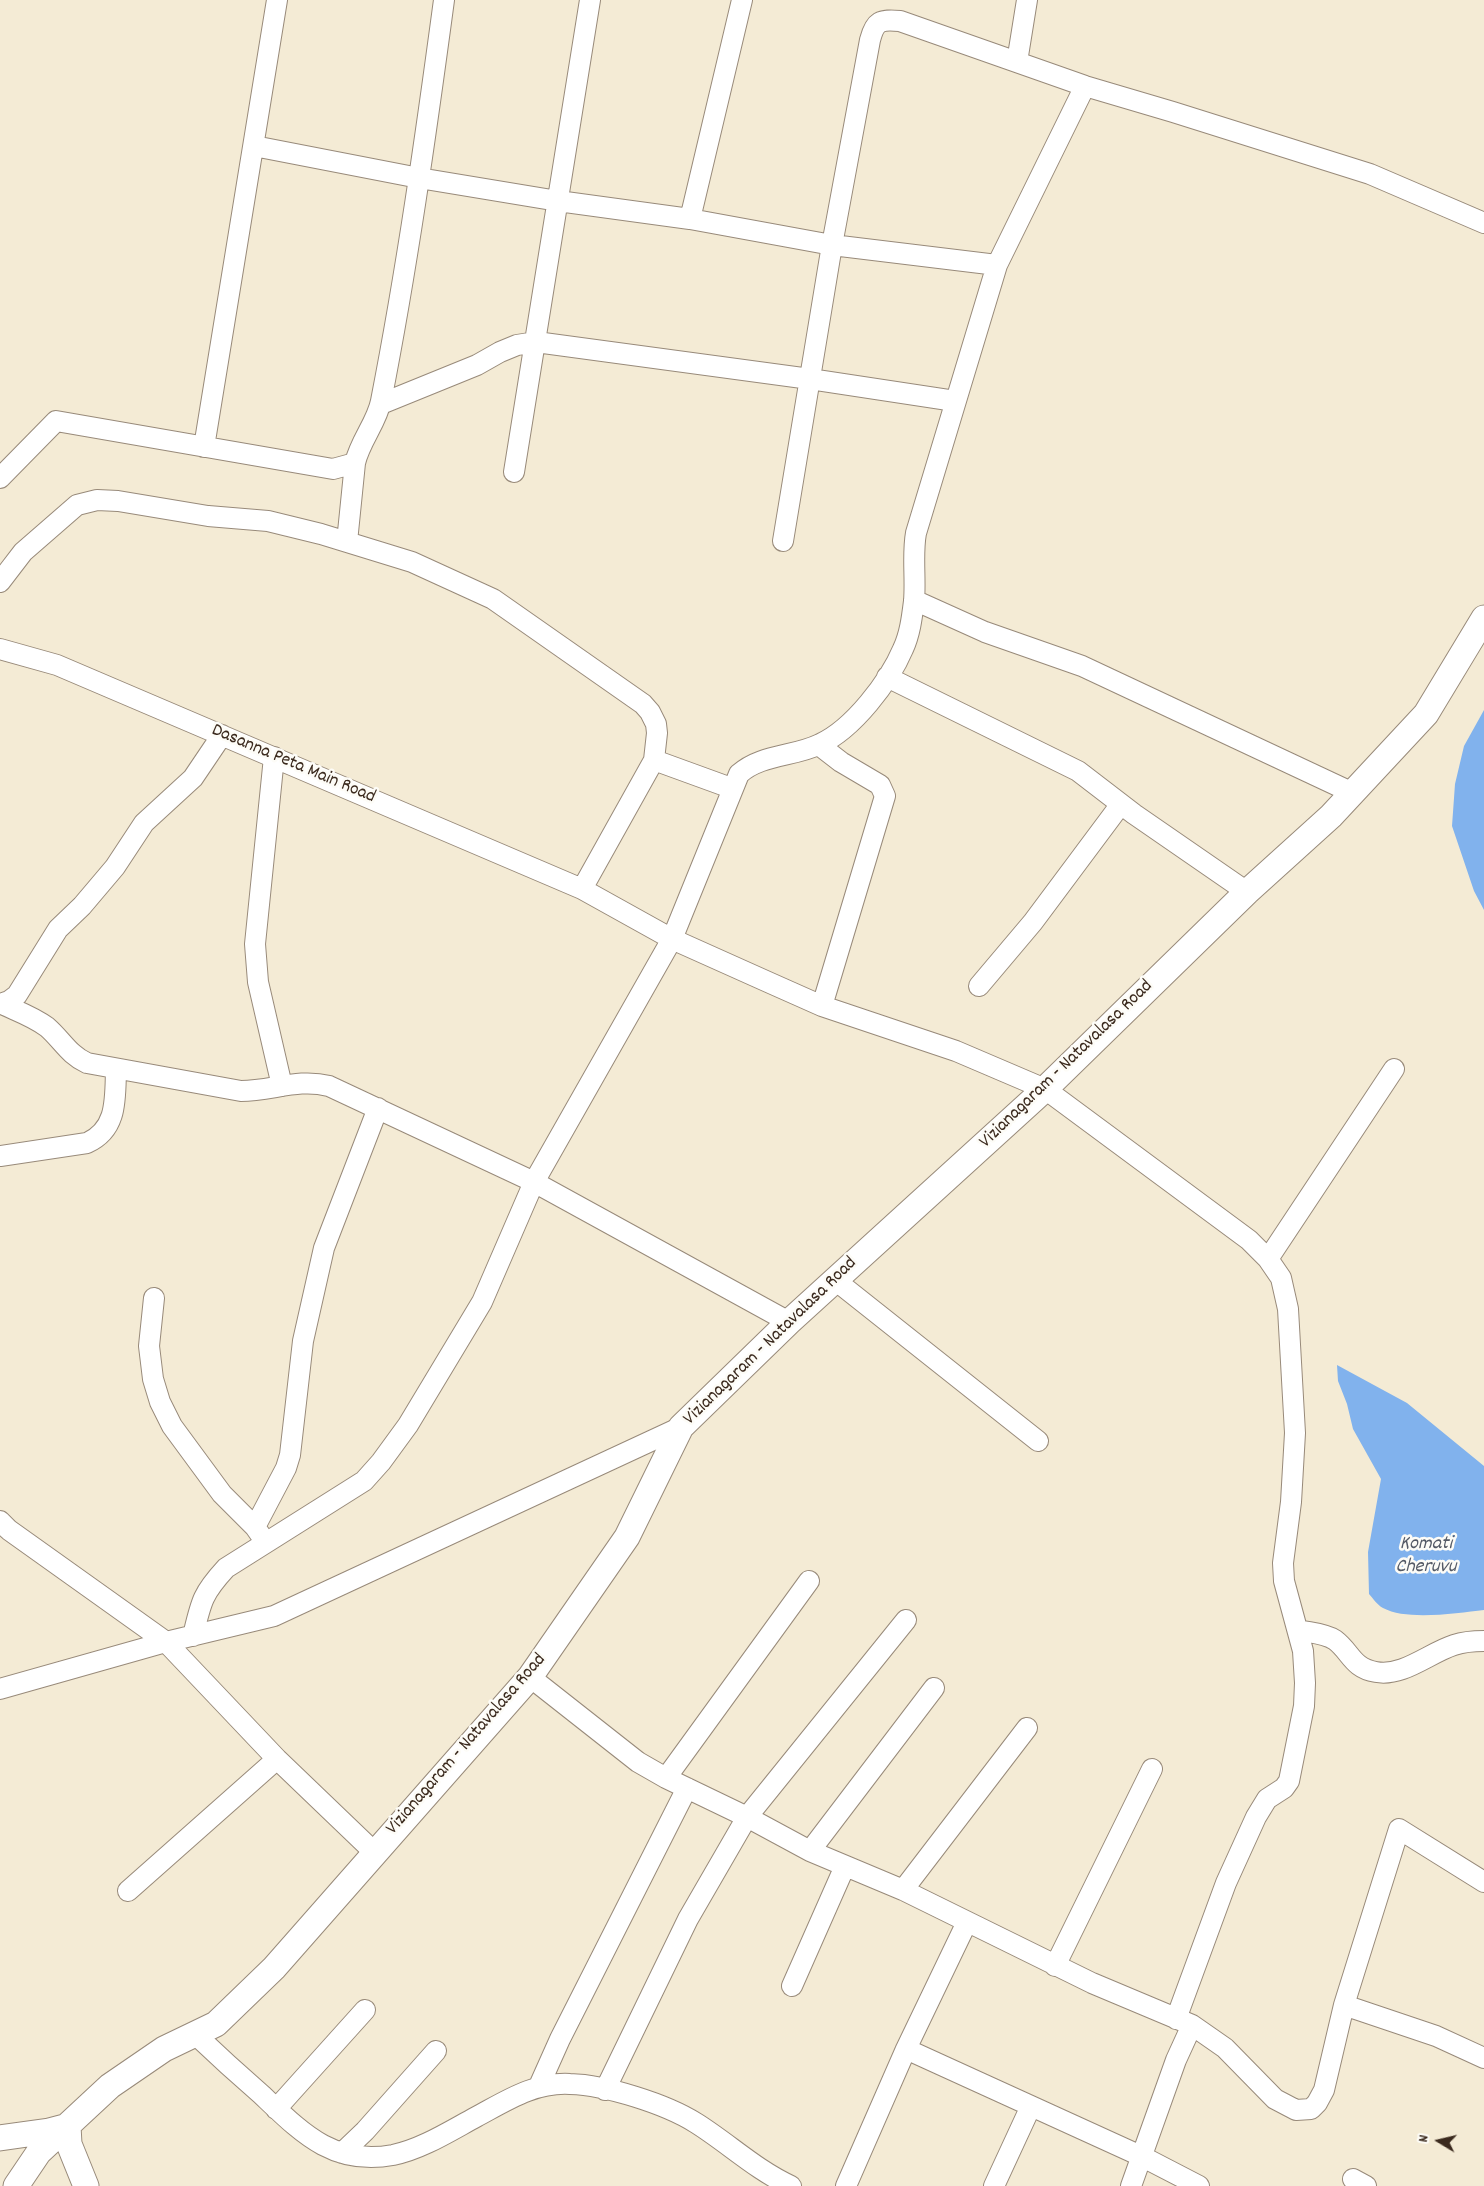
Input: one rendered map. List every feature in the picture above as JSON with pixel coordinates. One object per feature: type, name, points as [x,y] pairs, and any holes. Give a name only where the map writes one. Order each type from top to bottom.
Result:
[{"type":"main road","name":"Vizianagaram - Natavalasa Road","points":[[17,2180],[39,2152],[110,2086],[164,2049],[216,2024],[274,1968],[530,1677],[627,1537],[681,1427],[789,1322],[1045,1089],[1247,892],[1331,816],[1426,714],[1484,618]]},
{"type":"main road","points":[[0,2138],[49,2131],[68,2126],[69,2144],[86,2186]]},
{"type":"street","points":[[204,447],[278,0]]},
{"type":"street","points":[[347,542],[355,463],[358,452],[381,404],[420,178],[444,0]]},
{"type":"street","points":[[514,472],[590,0]]},
{"type":"street","points":[[690,219],[742,0]]},
{"type":"street","points":[[1017,62],[1027,0]]},
{"type":"street","points":[[783,541],[832,246],[870,40],[873,29],[879,22],[888,20],[900,21],[1085,86],[1370,174],[1484,223]]},
{"type":"street","points":[[193,1636],[200,1604],[209,1586],[226,1568],[260,1535],[364,1482],[408,1425],[482,1302],[534,1182],[672,940],[738,774],[746,767],[763,760],[819,745],[840,732],[870,701],[887,677],[910,630],[914,600],[913,547],[916,533],[997,265],[1085,86]]},
{"type":"street","points":[[254,146],[420,178],[558,201],[690,219],[832,246],[997,265]]},
{"type":"street","points":[[381,404],[477,365],[500,352],[518,345],[536,342],[810,379],[955,401]]},
{"type":"street","points":[[0,478],[56,421],[333,469],[355,463]]},
{"type":"street","points":[[0,582],[23,552],[76,505],[97,500],[118,501],[208,516],[268,521],[412,562],[493,600],[642,704],[650,712],[656,724],[654,760],[582,889]]},
{"type":"street","points":[[914,600],[985,632],[1082,666],[1353,793]]},
{"type":"street","name":"Dasanna Peta Main Road","points":[[0,649],[57,665],[582,889],[672,940],[822,1006],[956,1051],[1045,1089],[1248,1240],[1268,1259],[1281,1278],[1288,1309],[1295,1433],[1291,1502],[1282,1563],[1284,1581],[1303,1651],[1304,1706],[1292,1774],[1284,1788],[1267,1799],[1256,1817],[1226,1883],[1184,2022],[1176,2060],[1143,2157],[1131,2186]]},
{"type":"street","points":[[887,677],[1078,771],[1121,804],[1247,892]]},
{"type":"street","points":[[1,1004],[18,995],[58,929],[82,906],[115,867],[144,823],[193,778],[222,735]]},
{"type":"street","points":[[819,745],[841,762],[880,785],[885,796],[822,1006]]},
{"type":"street","points":[[274,757],[255,944],[258,982],[282,1086]]},
{"type":"street","points":[[654,760],[731,788]]},
{"type":"street","points":[[978,986],[1033,922],[1121,804]]},
{"type":"street","points":[[1,1004],[38,1020],[78,1059],[116,1069],[241,1091],[255,1091],[303,1082],[316,1082],[329,1086],[534,1182],[789,1322]]},
{"type":"street","points":[[0,1156],[87,1143],[98,1138],[111,1120],[115,1102],[116,1069]]},
{"type":"street","points":[[1268,1259],[1394,1069]]},
{"type":"street","points":[[260,1535],[290,1455],[303,1341],[324,1248],[378,1108]]},
{"type":"street","points":[[835,1280],[1038,1442]]},
{"type":"street","points":[[154,1298],[149,1346],[153,1379],[160,1402],[172,1426],[222,1494],[260,1535]]},
{"type":"street","points":[[0,1689],[166,1642],[274,1616],[681,1427]]},
{"type":"street","points":[[3,1530],[166,1642],[277,1759],[375,1853]]},
{"type":"street","points":[[666,1778],[809,1581]]},
{"type":"street","points":[[605,2090],[688,1919],[747,1817],[906,1620]]},
{"type":"street","points":[[1298,1630],[1328,1637],[1342,1646],[1352,1661],[1362,1668],[1383,1673],[1400,1669],[1455,1644],[1484,1641]]},
{"type":"street","points":[[530,1677],[638,1762],[666,1778],[747,1817],[810,1851],[903,1890],[1055,1966],[1184,2022],[1225,2048],[1275,2099],[1296,2110],[1304,2111],[1311,2109],[1317,2103],[1324,2090],[1344,2005],[1399,1830],[1484,1882]]},
{"type":"street","points":[[810,1851],[934,1688]]},
{"type":"street","points":[[903,1890],[1027,1728]]},
{"type":"street","points":[[128,1892],[277,1759]]},
{"type":"street","points":[[1055,1966],[1152,1769]]},
{"type":"street","points":[[539,2086],[560,2039],[687,1788]]},
{"type":"street","points":[[792,1986],[845,1866]]},
{"type":"street","points":[[846,2186],[906,2049],[967,1922]]},
{"type":"street","points":[[1344,2005],[1436,2036],[1484,2058]]},
{"type":"street","points":[[276,2109],[365,2010]]},
{"type":"street","points":[[195,2034],[306,2136],[342,2153],[353,2156],[373,2158],[395,2154],[426,2143],[524,2091],[539,2086],[572,2084],[605,2090],[653,2103],[695,2122],[740,2155],[791,2186]]},
{"type":"street","points":[[906,2049],[1143,2157],[1199,2186]]},
{"type":"street","points":[[342,2153],[365,2131],[436,2051]]},
{"type":"street","points":[[994,2186],[1031,2106]]},
{"type":"water","points":[[1484,710],[1484,910],[1474,891],[1452,826],[1455,784],[1464,746]]},
{"type":"water","name":"Komati Cheruvu","points":[[1337,1365],[1407,1403],[1484,1466],[1484,1610],[1432,1615],[1405,1614],[1383,1608],[1369,1594],[1368,1552],[1381,1479],[1353,1429],[1347,1404],[1338,1381]]}]
